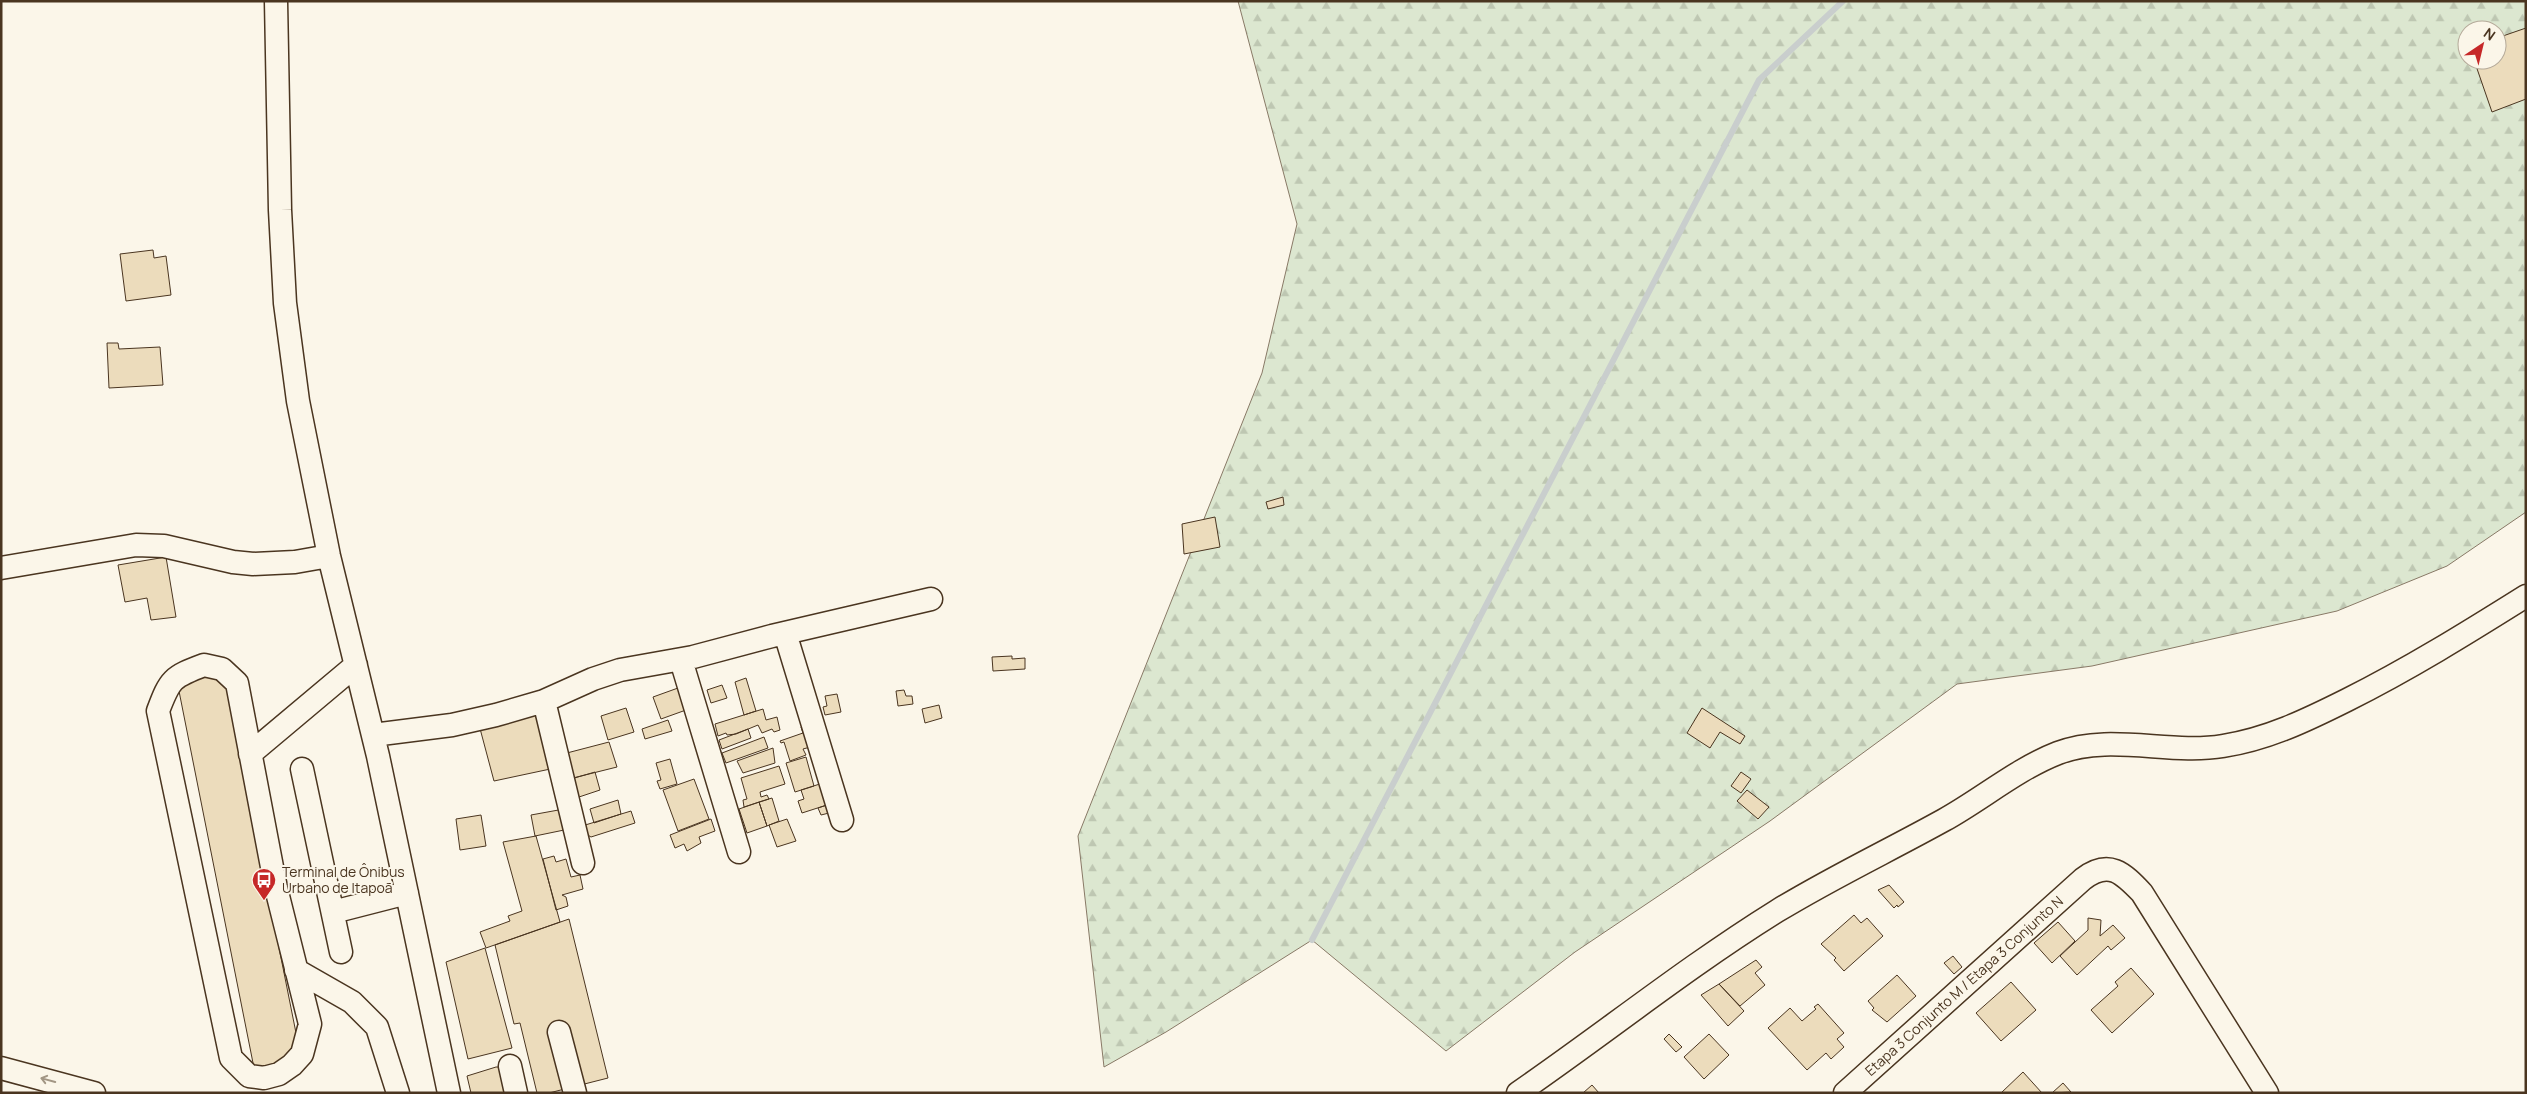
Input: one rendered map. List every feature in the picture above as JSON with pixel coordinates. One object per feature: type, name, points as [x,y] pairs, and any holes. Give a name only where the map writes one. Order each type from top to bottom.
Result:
[{"type":"street","points":[[276,1],[278,171],[285,303],[298,400],[329,556],[373,735],[449,1093]]},
{"type":"street","points":[[1,568],[136,546],[164,546],[233,562],[254,564],[295,562],[329,556]]},
{"type":"street","points":[[1518,1093],[1666,985],[1776,912],[1832,878],[1879,856],[2057,754],[2086,745],[2125,745],[2183,750],[2222,746],[2262,738],[2314,717],[2383,682],[2526,596]]},
{"type":"street","points":[[373,735],[452,725],[544,701],[608,674],[681,660],[931,598]]},
{"type":"street","points":[[785,633],[842,820]]},
{"type":"street","points":[[681,660],[740,852]]},
{"type":"street","points":[[204,665],[222,669],[237,683],[276,888],[296,970],[310,1024],[302,1054],[292,1065],[279,1074],[264,1078],[250,1076],[231,1058],[158,711],[168,685],[184,672],[204,665]]},
{"type":"street","points":[[250,754],[356,665]]},
{"type":"street","points":[[544,701],[583,863]]},
{"type":"street","points":[[302,769],[341,952]]},
{"type":"street","name":"Etapa 3 Conjunto M / Etapa 3 Conjunto N","points":[[1845,1093],[2083,879],[2098,870],[2114,870],[2123,874],[2142,893],[2267,1093]]},
{"type":"street","points":[[333,912],[407,893]]},
{"type":"street","points":[[296,970],[352,1002],[376,1027],[398,1093]]},
{"type":"street","points":[[559,1032],[575,1093]]},
{"type":"street","points":[[510,1066],[516,1093]]},
{"type":"street","points":[[1,1068],[94,1093]]},
{"type":"green space","points":[[1238,1],[2526,1],[2526,512],[2447,566],[2337,611],[2092,666],[1957,684],[1770,821],[1575,952],[1446,1051],[1312,940],[1166,1032],[1104,1067],[1078,836],[1262,373],[1297,224]]},
{"type":"building","points":[[2526,28],[2526,99],[2492,112],[2477,70],[2507,70],[2507,35]]},
{"type":"building","points":[[153,250],[154,258],[166,256],[171,295],[126,301],[120,254]]},
{"type":"building","points":[[107,343],[118,343],[119,349],[160,347],[163,385],[109,388]]},
{"type":"building","points":[[1283,497],[1284,505],[1268,509],[1266,502]]},
{"type":"building","points":[[1215,517],[1220,547],[1184,554],[1182,524]]},
{"type":"building","points":[[166,557],[176,617],[151,620],[147,598],[125,602],[118,565]]},
{"type":"building","points":[[1012,656],[1012,659],[1025,658],[1025,669],[993,671],[992,657]]},
{"type":"building","points":[[224,672],[302,1063],[255,1073],[177,681]]},
{"type":"building","points":[[746,678],[756,711],[744,715],[735,682]]},
{"type":"building","points":[[722,685],[727,698],[711,703],[707,690]]},
{"type":"building","points":[[678,688],[686,710],[661,719],[653,697]]},
{"type":"building","points":[[904,690],[906,696],[912,696],[913,704],[898,706],[896,691]]},
{"type":"building","points":[[837,694],[841,712],[825,715],[823,707],[827,706],[825,696]]},
{"type":"building","points":[[939,705],[942,718],[925,723],[922,709]]},
{"type":"building","points":[[541,708],[555,768],[494,781],[478,721]]},
{"type":"building","points":[[626,708],[634,732],[608,740],[601,716]]},
{"type":"building","points":[[1702,708],[1745,736],[1740,744],[1720,732],[1710,748],[1687,733]]},
{"type":"building","points":[[763,709],[766,720],[777,717],[780,730],[774,732],[772,729],[762,733],[758,725],[736,734],[727,735],[726,733],[718,736],[715,724]]},
{"type":"building","points":[[668,720],[672,731],[645,739],[642,729]]},
{"type":"building","points":[[808,725],[814,746],[803,749],[806,755],[790,761],[784,742],[781,743],[780,741],[803,733],[801,727]]},
{"type":"building","points":[[748,729],[751,738],[722,749],[719,740]]},
{"type":"building","points":[[764,737],[768,748],[726,763],[722,753]]},
{"type":"building","points":[[609,742],[617,767],[569,779],[563,754]]},
{"type":"building","points":[[773,748],[775,763],[743,773],[737,761]]},
{"type":"building","points":[[806,757],[814,786],[795,792],[786,763]]},
{"type":"building","points":[[670,759],[677,784],[660,789],[657,781],[661,780],[656,763]]},
{"type":"building","points":[[779,766],[785,784],[760,792],[761,797],[767,795],[769,799],[744,807],[743,800],[747,799],[741,778]]},
{"type":"building","points":[[595,772],[600,790],[576,798],[571,779]]},
{"type":"building","points":[[1741,772],[1751,779],[1741,793],[1731,786]]},
{"type":"building","points":[[694,779],[709,819],[678,831],[663,790]]},
{"type":"building","points":[[826,782],[833,803],[802,813],[798,801],[804,799],[801,790]]},
{"type":"building","points":[[1747,790],[1769,807],[1758,819],[1737,801]]},
{"type":"building","points":[[772,798],[779,821],[767,826],[759,802]]},
{"type":"building","points":[[618,800],[621,814],[594,823],[590,809]]},
{"type":"building","points":[[759,802],[767,826],[747,833],[739,809]]},
{"type":"building","points":[[833,803],[829,813],[821,815],[818,808]]},
{"type":"building","points":[[564,809],[569,829],[535,836],[531,815]]},
{"type":"building","points":[[631,811],[635,823],[591,837],[586,834],[582,826]]},
{"type":"building","points":[[481,815],[486,846],[460,850],[456,819]]},
{"type":"building","points":[[711,819],[715,831],[699,837],[701,843],[687,851],[684,844],[675,848],[670,835]]},
{"type":"building","points":[[787,819],[796,841],[777,847],[769,825]]},
{"type":"building","points":[[536,836],[560,922],[486,948],[480,932],[510,921],[508,916],[522,911],[503,842]]},
{"type":"building","points":[[554,856],[556,862],[566,859],[571,877],[580,875],[583,889],[562,895],[566,897],[568,906],[556,910],[543,859]]},
{"type":"building","points":[[1889,885],[1904,902],[1898,907],[1897,905],[1894,908],[1878,890]]},
{"type":"building","points":[[1854,915],[1861,923],[1867,918],[1883,936],[1844,971],[1834,960],[1836,958],[1821,944]]},
{"type":"building","points":[[2088,918],[2101,920],[2100,936],[2113,925],[2125,938],[2111,950],[2108,946],[2077,975],[2060,956],[2088,930]]},
{"type":"building","points":[[569,919],[608,1078],[549,1093],[537,1093],[520,1023],[514,1024],[495,945]]},
{"type":"building","points":[[2058,922],[2075,941],[2052,963],[2034,943]]},
{"type":"building","points":[[485,948],[512,1048],[468,1059],[446,962]]},
{"type":"building","points":[[1953,956],[1962,967],[1954,974],[1944,963]]},
{"type":"building","points":[[1756,960],[1762,967],[1755,973],[1765,985],[1740,1006],[1719,984]]},
{"type":"building","points":[[2131,968],[2154,994],[2112,1033],[2091,1010],[2118,986],[2115,982]]},
{"type":"building","points":[[1897,975],[1916,996],[1887,1022],[1872,1010],[1874,1008],[1868,1001]]},
{"type":"building","points":[[2011,982],[2036,1010],[2001,1041],[1976,1013]]},
{"type":"building","points":[[1719,984],[1744,1011],[1728,1026],[1701,995]]},
{"type":"building","points":[[1818,1004],[1844,1033],[1837,1039],[1844,1047],[1831,1059],[1826,1053],[1807,1070],[1768,1028],[1790,1008],[1802,1021],[1816,1009],[1814,1007]]},
{"type":"building","points":[[1669,1034],[1682,1047],[1676,1052],[1664,1039]]},
{"type":"building","points":[[1709,1034],[1729,1055],[1704,1079],[1684,1057]]},
{"type":"building","points":[[499,1067],[507,1093],[471,1093],[467,1076]]},
{"type":"building","points":[[2023,1072],[2042,1093],[2001,1093]]},
{"type":"building","points":[[2063,1083],[2071,1092],[2052,1093]]},
{"type":"building","points":[[1592,1085],[1599,1093],[1583,1093]]},
{"type":"waterway","points":[[1312,940],[1759,80],[1843,1]]},
{"type":"place","name":"Terminal de Ônibus Urbano de Itapoã","points":[[264,901]]}]
